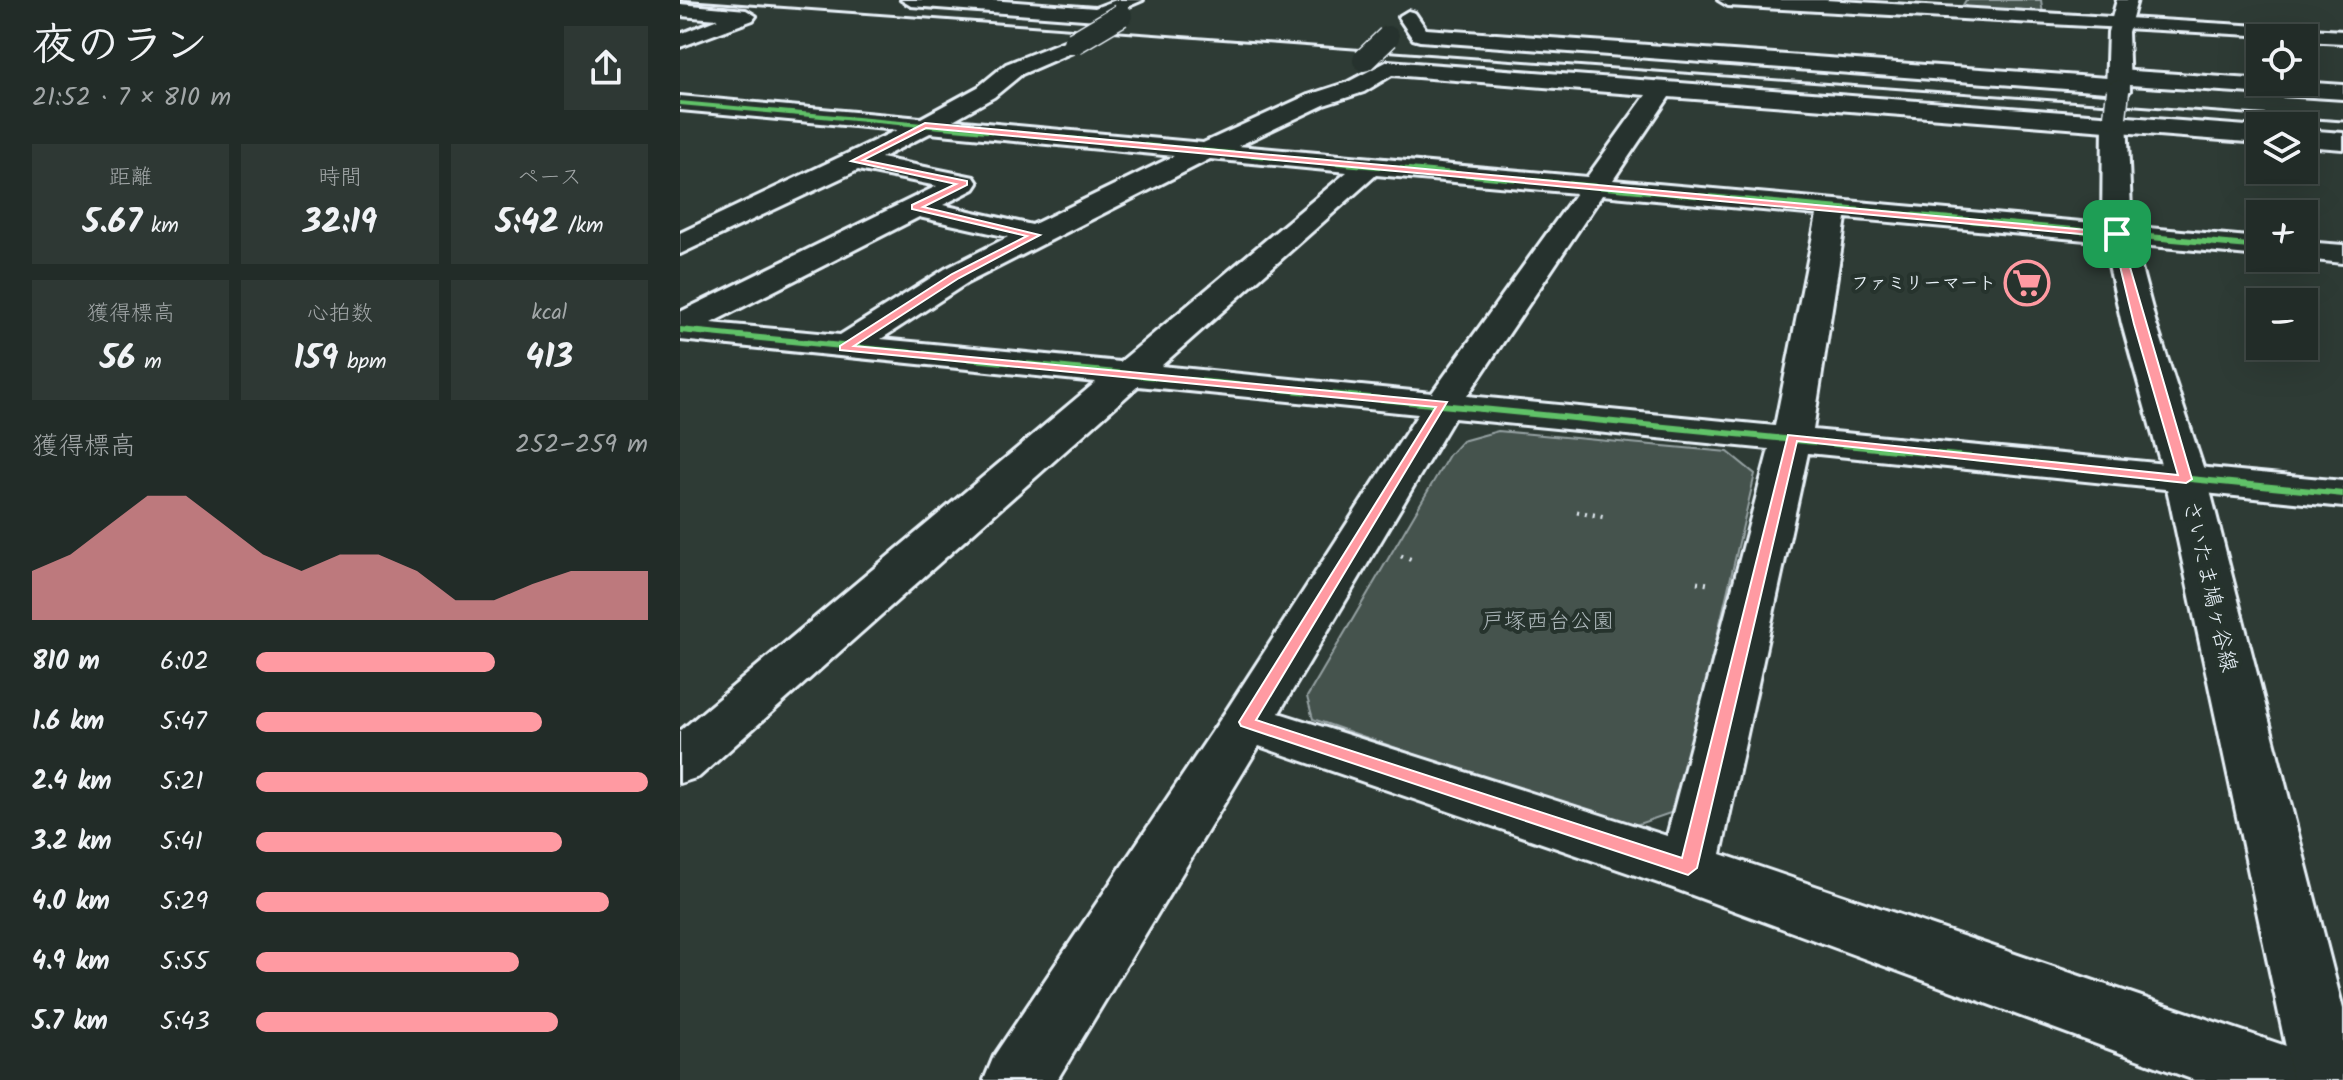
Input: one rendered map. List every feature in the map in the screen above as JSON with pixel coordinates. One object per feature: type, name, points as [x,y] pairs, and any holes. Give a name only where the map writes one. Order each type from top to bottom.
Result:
[{"type":"street","points":[[911,0],[1097,14],[1154,0]]},
{"type":"street","points":[[1316,100],[1318,95],[1364,60],[1427,0]]},
{"type":"street","points":[[1728,0],[1948,6],[2116,23],[2343,37]]},
{"type":"street","points":[[2116,23],[2127,0]]},
{"type":"street","points":[[1742,43],[1755,1]]},
{"type":"street","points":[[680,245],[925,125],[986,92],[992,82],[1074,43],[1127,8]]},
{"type":"street","points":[[680,10],[746,16],[680,41]]},
{"type":"street","points":[[1408,17],[1420,35],[1742,43],[2117,99],[2246,131]]},
{"type":"street","name":"さいたま鳩ヶ谷線","points":[[2116,23],[2122,48],[2117,99],[2117,234],[2139,324],[2186,479],[2327,1080]]},
{"type":"street","points":[[844,348],[956,276],[1207,151],[1316,100],[1356,87],[1388,68],[1411,67],[1663,88],[2117,99],[2343,92]]},
{"type":"street","points":[[1018,1080],[1247,722],[1443,404],[1663,88]]},
{"type":"street","points":[[680,103],[2246,246]]},
{"type":"street","points":[[2318,139],[2343,141]]},
{"type":"street","points":[[680,328],[964,183],[855,161]]},
{"type":"street","points":[[680,762],[1370,166]]},
{"type":"street","points":[[915,207],[1036,235]]},
{"type":"street","points":[[1688,868],[1792,437],[1833,208]]},
{"type":"street","points":[[2318,252],[2343,254]]},
{"type":"street","points":[[680,328],[844,348],[1792,437],[2343,494]]},
{"type":"street","points":[[1247,722],[1688,868],[2286,1080]]},
{"type":"path","points":[[1577,512],[1605,517]]},
{"type":"green space","points":[[1966,0],[2041,0],[2043,14],[1973,9],[1963,5]]},
{"type":"green space","name":"戸塚西台公園","points":[[1498,431],[1728,452],[1755,474],[1676,811],[1627,828],[1313,719],[1307,697],[1449,455],[1462,441]]},
{"type":"railway","points":[[680,0],[2343,121]]},
{"type":"cycle path","points":[[680,103],[2246,246]]},
{"type":"cycle path","points":[[680,330],[2343,494]]},
{"type":"place","name":"ファミリーマート","points":[[2027,283]]},
{"type":"route","points":[[925,125],[2117,234],[2139,324],[2186,479],[1792,437],[1783,463],[1688,868],[1247,722],[1443,404],[844,348],[956,276],[1036,235],[915,207],[964,183],[855,161],[925,125]]}]
